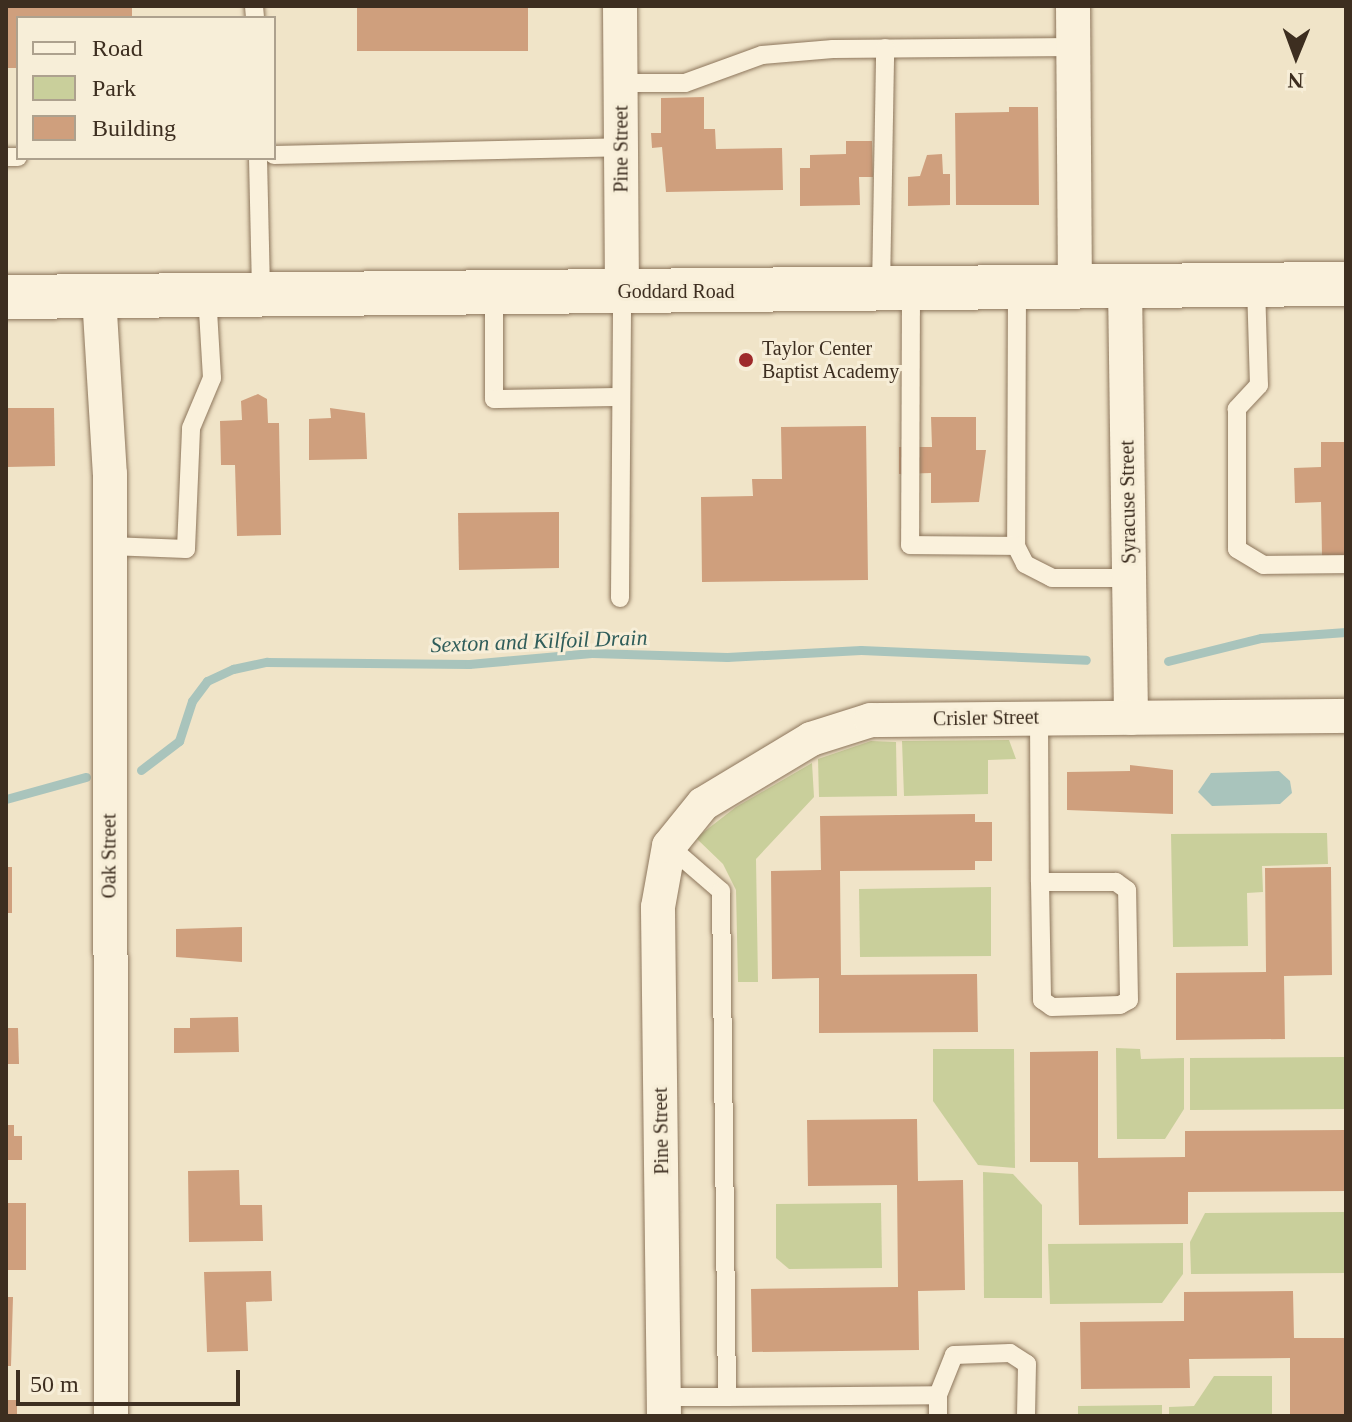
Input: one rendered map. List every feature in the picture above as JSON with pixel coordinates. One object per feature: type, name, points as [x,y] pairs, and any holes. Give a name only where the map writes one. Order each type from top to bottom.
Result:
[{"type":"main road","name":"Goddard Road","points":[[6,297],[1346,284]]},
{"type":"street","name":"Pine Street","points":[[620,6],[622,291]]},
{"type":"street","points":[[1073,6],[1075,287]]},
{"type":"street","name":"Syracuse Street","points":[[1125,286],[1131,718]]},
{"type":"street","name":"Oak Street","points":[[99,296],[110,546],[111,1416]]},
{"type":"street","name":"Crisler Street","points":[[669,846],[703,804],[811,739],[844,726],[898,718],[1346,716]]},
{"type":"street","name":"Pine Street","points":[[664,1407],[658,907],[669,846]]},
{"type":"lane","points":[[621,83],[685,83],[762,55],[885,48],[1074,47]]},
{"type":"lane","points":[[885,48],[910,545],[1016,546]]},
{"type":"lane","points":[[276,155],[621,147]]},
{"type":"lane","points":[[258,160],[261,295]]},
{"type":"lane","points":[[1256,285],[1259,385],[1237,409],[1237,549],[1264,565],[1346,564]]},
{"type":"lane","points":[[1017,288],[1016,546],[1025,564],[1052,578],[1129,578]]},
{"type":"lane","points":[[620,598],[622,291]]},
{"type":"lane","points":[[494,292],[494,399],[621,397]]},
{"type":"lane","points":[[110,546],[186,549],[191,428],[212,378],[207,295]]},
{"type":"lane","points":[[1039,717],[1040,882],[1042,1000],[1052,1007],[1120,1005],[1129,1000],[1127,890],[1116,882],[1040,882]]},
{"type":"lane","points":[[669,846],[721,891],[727,1397]]},
{"type":"lane","points":[[938,1416],[938,1395],[954,1355],[1010,1353],[1027,1364],[1026,1416]]},
{"type":"lane","points":[[664,1407],[727,1397],[938,1395]]},
{"type":"green space","points":[[1009,740],[1016,759],[988,760],[988,794],[904,796],[902,741]]},
{"type":"green space","points":[[871,741],[896,742],[897,796],[819,797],[818,759]]},
{"type":"green space","points":[[812,763],[814,797],[756,859],[758,982],[738,982],[736,890],[723,864],[696,838],[736,807]]},
{"type":"green space","points":[[1327,833],[1328,864],[1262,866],[1263,892],[1247,893],[1248,946],[1173,947],[1171,834]]},
{"type":"green space","points":[[991,887],[991,956],[860,957],[859,889]]},
{"type":"green space","points":[[1116,1048],[1140,1049],[1141,1059],[1184,1058],[1184,1109],[1165,1139],[1117,1139]]},
{"type":"green space","points":[[933,1049],[1014,1049],[1015,1168],[978,1165],[933,1101]]},
{"type":"green space","points":[[1344,1057],[1344,1109],[1190,1110],[1190,1058]]},
{"type":"green space","points":[[983,1172],[1013,1174],[1042,1205],[1042,1298],[984,1298]]},
{"type":"green space","points":[[881,1203],[882,1268],[789,1269],[776,1258],[776,1204]]},
{"type":"green space","points":[[1346,1212],[1346,1273],[1191,1274],[1190,1242],[1205,1213]]},
{"type":"green space","points":[[1183,1243],[1183,1274],[1162,1303],[1050,1304],[1048,1244]]},
{"type":"green space","points":[[1214,1376],[1272,1376],[1272,1416],[1169,1416],[1169,1407],[1194,1406]]},
{"type":"green space","points":[[1162,1405],[1162,1416],[1078,1416],[1078,1406]]},
{"type":"water","points":[[1279,771],[1290,781],[1292,793],[1280,804],[1212,806],[1198,792],[1211,773]]},
{"type":"building","points":[[6,6],[132,6],[132,16],[16,16],[16,68],[6,68]]},
{"type":"building","points":[[357,6],[528,6],[528,51],[357,51]]},
{"type":"building","points":[[704,97],[704,129],[715,129],[716,149],[782,148],[783,190],[666,192],[662,147],[652,148],[651,133],[661,133],[661,98]]},
{"type":"building","points":[[1009,107],[1038,107],[1039,205],[956,205],[955,113],[1009,112]]},
{"type":"building","points":[[846,141],[872,141],[873,177],[859,177],[860,205],[800,206],[800,168],[810,168],[810,155],[846,154]]},
{"type":"building","points":[[942,154],[943,174],[950,174],[950,205],[908,206],[908,177],[920,176],[927,155]]},
{"type":"building","points":[[258,394],[267,399],[268,423],[279,423],[281,535],[237,536],[235,465],[221,465],[220,421],[242,420],[241,401]]},
{"type":"building","points":[[6,408],[54,408],[55,466],[6,467]]},
{"type":"building","points":[[330,408],[365,413],[367,459],[309,460],[309,419],[331,418]]},
{"type":"building","points":[[931,417],[976,417],[976,450],[986,450],[979,502],[931,503],[931,473],[899,474],[899,447],[932,447]]},
{"type":"building","points":[[866,426],[868,580],[702,582],[701,497],[753,496],[752,479],[782,479],[781,427]]},
{"type":"building","points":[[1321,442],[1346,442],[1346,556],[1322,556],[1321,502],[1295,503],[1294,468],[1321,467]]},
{"type":"building","points":[[559,512],[559,568],[459,570],[458,513]]},
{"type":"building","points":[[1130,765],[1173,770],[1173,814],[1067,810],[1067,772],[1130,771]]},
{"type":"building","points":[[975,814],[975,822],[992,822],[992,861],[975,861],[975,870],[840,871],[841,975],[977,974],[978,1032],[819,1033],[819,978],[772,979],[771,871],[821,870],[820,816]]},
{"type":"building","points":[[6,867],[12,867],[12,913],[6,913]]},
{"type":"building","points":[[1331,867],[1332,975],[1284,976],[1285,1039],[1176,1040],[1176,973],[1266,972],[1265,868]]},
{"type":"building","points":[[242,927],[242,962],[176,957],[176,929]]},
{"type":"building","points":[[238,1017],[239,1052],[174,1053],[174,1028],[190,1028],[190,1018]]},
{"type":"building","points":[[6,1028],[18,1028],[19,1064],[6,1064]]},
{"type":"building","points":[[1098,1051],[1098,1158],[1185,1157],[1185,1131],[1346,1130],[1346,1191],[1188,1192],[1188,1224],[1079,1225],[1078,1162],[1030,1162],[1030,1052]]},
{"type":"building","points":[[917,1119],[918,1181],[963,1180],[965,1290],[918,1291],[919,1350],[752,1352],[751,1289],[898,1287],[897,1185],[808,1186],[807,1120]]},
{"type":"building","points":[[6,1125],[14,1125],[14,1136],[22,1136],[22,1160],[6,1160]]},
{"type":"building","points":[[239,1170],[240,1205],[262,1205],[263,1241],[189,1242],[188,1171]]},
{"type":"building","points":[[6,1203],[26,1203],[26,1270],[6,1270]]},
{"type":"building","points":[[271,1271],[272,1301],[246,1302],[248,1351],[207,1352],[204,1272]]},
{"type":"building","points":[[1293,1291],[1294,1338],[1346,1338],[1346,1416],[1290,1416],[1290,1358],[1189,1359],[1190,1388],[1081,1389],[1080,1322],[1184,1321],[1184,1292]]},
{"type":"building","points":[[6,1297],[13,1297],[11,1366],[6,1366]]},
{"type":"building","points":[[6,1400],[17,1400],[17,1416],[6,1416]]},
{"type":"waterway","name":"Sexton and Kilfoil Drain","points":[[1168,661],[1261,638],[1346,632]]},
{"type":"waterway","name":"Sexton and Kilfoil Drain","points":[[141,770],[179,741],[192,701],[207,681],[233,669],[267,662],[469,664],[592,653],[727,657],[861,650],[1086,660]]},
{"type":"waterway","name":"Sexton and Kilfoil Drain","points":[[6,799],[86,777]]},
{"type":"place","name":"Taylor Center Baptist Academy","points":[[746,360]]}]
